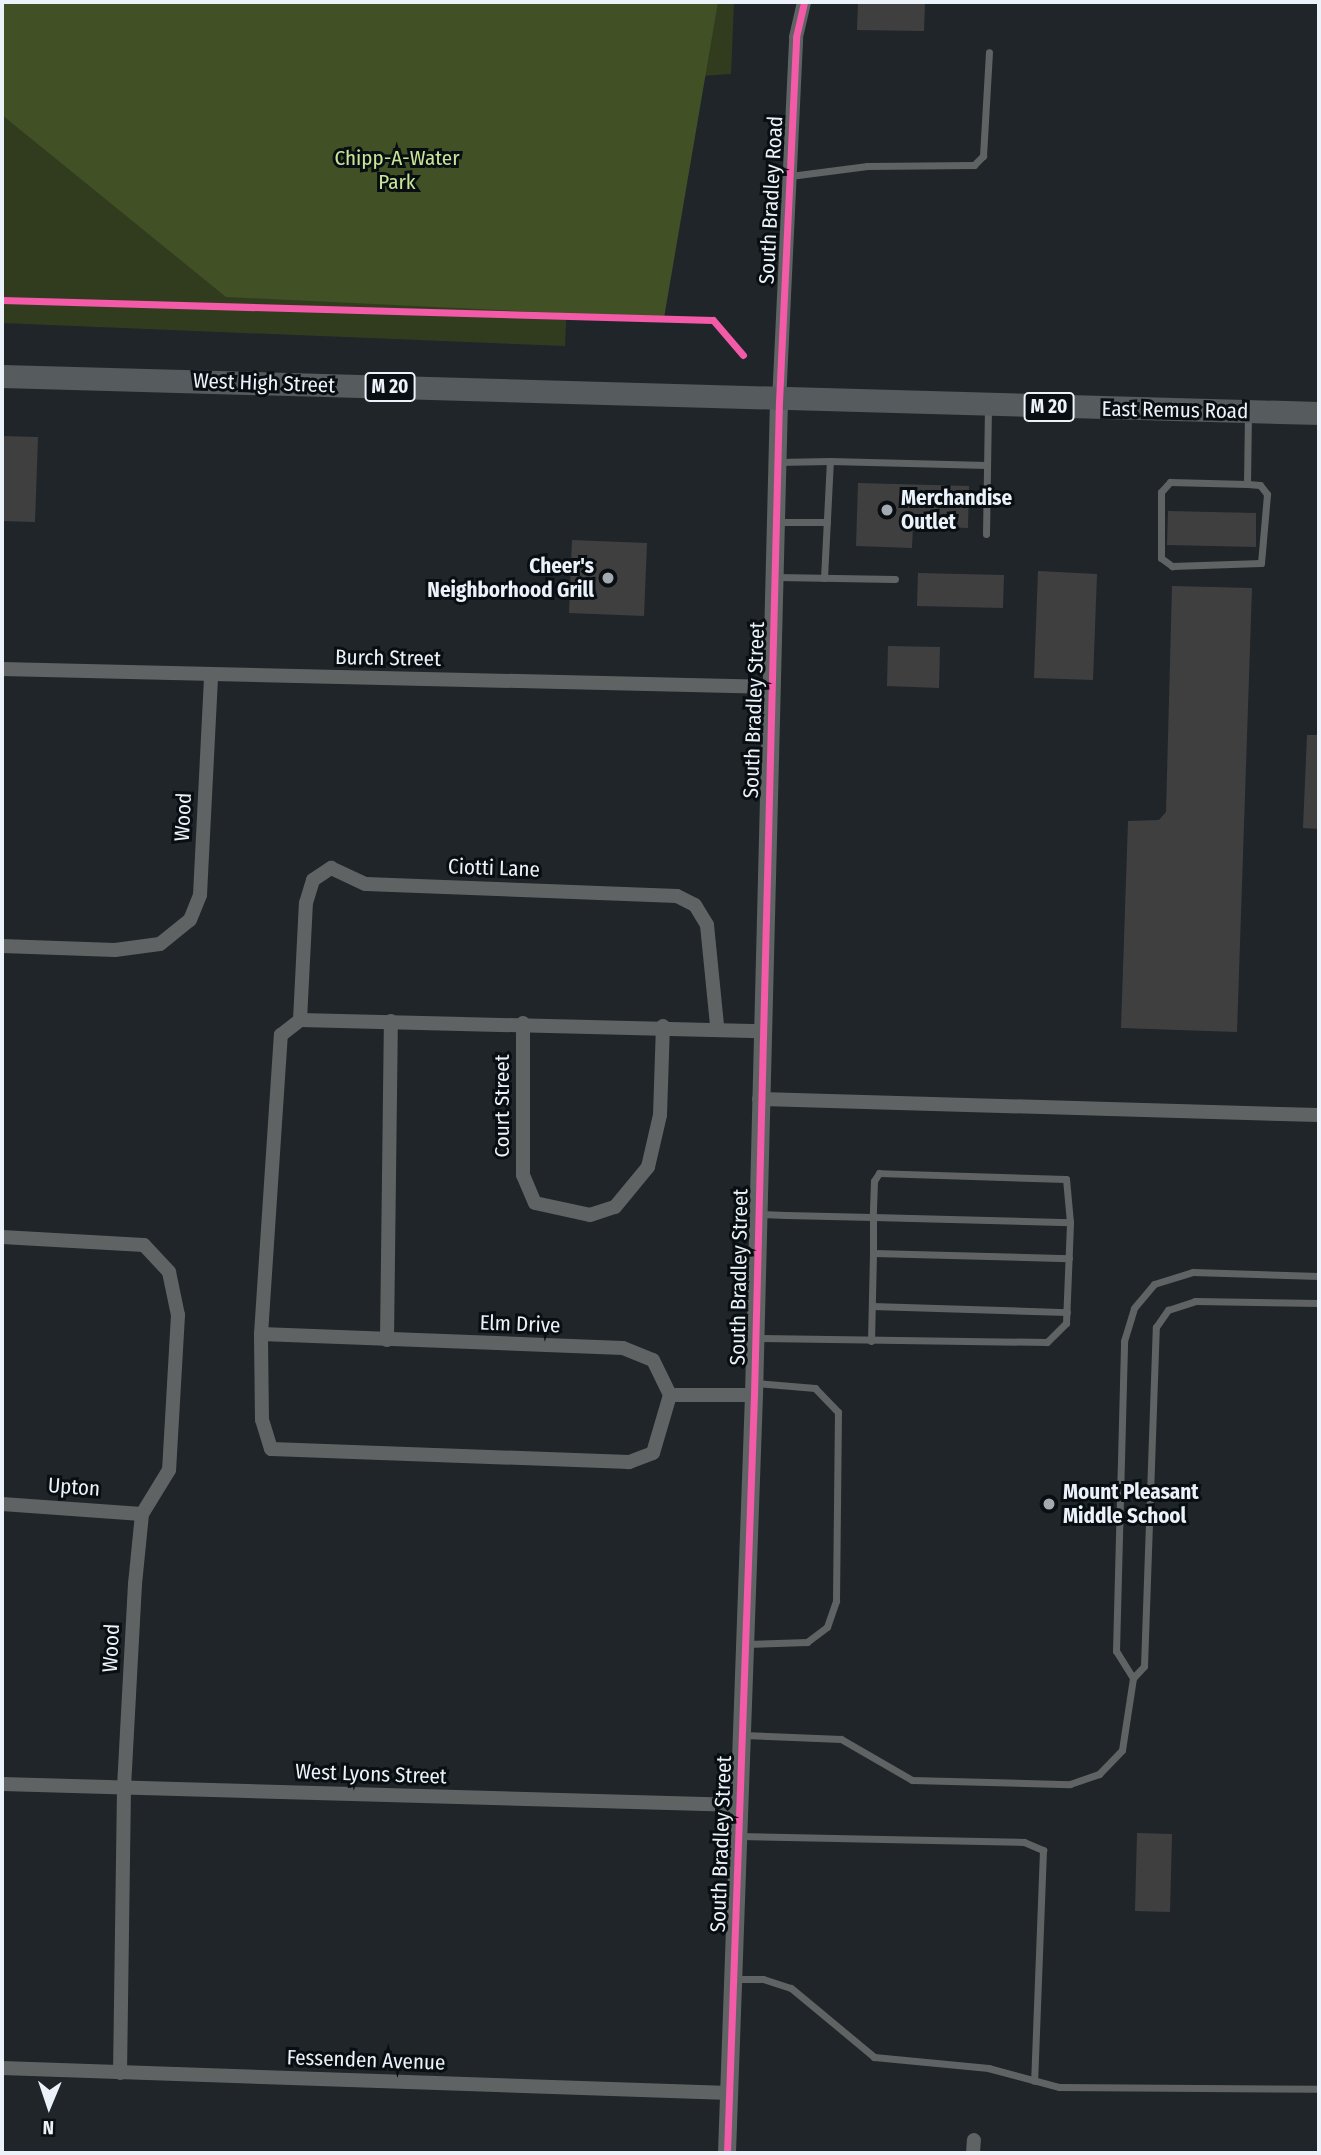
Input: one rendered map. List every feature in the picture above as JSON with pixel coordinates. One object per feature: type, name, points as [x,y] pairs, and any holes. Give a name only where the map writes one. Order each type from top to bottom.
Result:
[{"type":"main road","name":"West High Street","points":[[2,376],[779,402]]},
{"type":"main road","name":"East Remus Road","points":[[779,402],[1319,413]]},
{"type":"street","name":"South Bradley Road","points":[[779,402],[796,37],[804,2]]},
{"type":"street","name":"South Bradley Street","points":[[727,2153],[754,1389],[759,1099],[773,687],[779,402]]},
{"type":"street","name":"Burch Street","points":[[2,669],[773,687]]},
{"type":"street","name":"Wood","points":[[2,946],[116,950],[160,944],[190,920],[200,895],[211,675]]},
{"type":"street","name":"Ciotti Lane","points":[[300,1020],[306,903],[313,880],[331,868],[366,884],[677,896],[695,905],[707,925],[716,1026]]},
{"type":"street","points":[[754,1389],[670,1395],[653,1453],[629,1462],[271,1449],[262,1420],[261,1334],[281,1035],[300,1020],[716,1026],[762,1031]]},
{"type":"street","points":[[387,1340],[391,1021]]},
{"type":"street","name":"Court Street","points":[[523,1023],[523,1175],[535,1203],[590,1215],[615,1206],[648,1167],[660,1115],[663,1026]]},
{"type":"street","points":[[759,1099],[1319,1115]]},
{"type":"street","name":"Wood","points":[[2,1237],[144,1245],[169,1272],[178,1315],[169,1471],[142,1514],[124,1788],[120,2073]]},
{"type":"street","name":"Elm Drive","points":[[261,1334],[623,1348],[653,1360],[670,1395]]},
{"type":"street","name":"Upton","points":[[2,1504],[142,1514]]},
{"type":"street","name":"West Lyons Street","points":[[2,1784],[740,1805]]},
{"type":"street","name":"Fessenden Avenue","points":[[2,2068],[730,2093]]},
{"type":"lane","points":[[790,176],[867,166],[974,165],[983,156],[989,52]]},
{"type":"lane","points":[[986,534],[988,406]]},
{"type":"lane","points":[[1247,484],[1248,412]]},
{"type":"lane","points":[[778,461],[987,465]]},
{"type":"lane","points":[[824,578],[830,461]]},
{"type":"lane","points":[[1170,482],[1247,484],[1260,485],[1267,494],[1261,563],[1172,566],[1161,558],[1161,492],[1170,482]]},
{"type":"lane","points":[[776,522],[827,522]]},
{"type":"lane","points":[[775,577],[895,579]]},
{"type":"lane","points":[[755,1338],[871,1341],[1037,1345],[1055,1337],[1068,1312],[1070,1222],[1066,1180],[879,1173],[874,1181],[871,1341]]},
{"type":"lane","points":[[757,1214],[1070,1222]]},
{"type":"lane","points":[[873,1252],[1069,1258]]},
{"type":"lane","points":[[1133,1678],[1116,1651],[1124,1341],[1134,1308],[1154,1284],[1193,1272],[1319,1276]]},
{"type":"lane","points":[[742,1735],[841,1740],[912,1780],[1070,1784],[1099,1774],[1122,1750],[1133,1678],[1144,1666],[1156,1327],[1168,1310],[1195,1301],[1319,1303]]},
{"type":"lane","points":[[872,1306],[1068,1312]]},
{"type":"lane","points":[[744,1644],[795,1646],[819,1636],[834,1615],[836,1588],[838,1412],[815,1388],[754,1389]]},
{"type":"lane","points":[[738,1836],[1024,1842],[1043,1850],[1034,2081]]},
{"type":"lane","points":[[733,1979],[763,1979],[791,1988],[874,2057],[988,2068],[1059,2087],[1319,2089]]},
{"type":"green space","name":"Chipp-A-Water Park","points":[[2,2],[734,2],[731,74],[575,84],[565,346],[2,323]]},
{"type":"green space","name":"Chipp-A-Water Park","points":[[2,2],[718,2],[664,318],[226,297],[2,115]]},
{"type":"building","points":[[858,2],[925,2],[924,31],[857,30]]},
{"type":"building","points":[[2,436],[38,437],[35,522],[2,521]]},
{"type":"building","points":[[858,483],[969,486],[968,528],[913,526],[912,548],[856,546]]},
{"type":"building","points":[[1168,511],[1256,513],[1256,547],[1167,545]]},
{"type":"building","name":"Cheer's Neighborhood Grill","points":[[572,540],[647,543],[644,616],[569,613]]},
{"type":"building","points":[[1038,571],[1097,574],[1093,680],[1034,678]]},
{"type":"building","points":[[918,573],[1004,575],[1003,608],[917,606]]},
{"type":"building","points":[[1172,586],[1252,588],[1237,1032],[1121,1028],[1128,821],[1159,820],[1166,812]]},
{"type":"building","points":[[888,646],[940,647],[939,688],[887,686]]},
{"type":"building","points":[[1307,735],[1319,735],[1319,829],[1303,828]]},
{"type":"building","points":[[1137,1833],[1172,1834],[1170,1912],[1135,1911]]},
{"type":"cycle path","points":[[727,2153],[754,1395],[779,402],[796,37],[804,2]]},
{"type":"cycle path","points":[[2,300],[713,320],[743,355]]},
{"type":"place","name":"Merchandise Outlet","points":[[887,510]]},
{"type":"place","name":"Cheer's Neighborhood Grill","points":[[608,578]]},
{"type":"place","name":"Mount Pleasant Middle School","points":[[1049,1504]]}]
